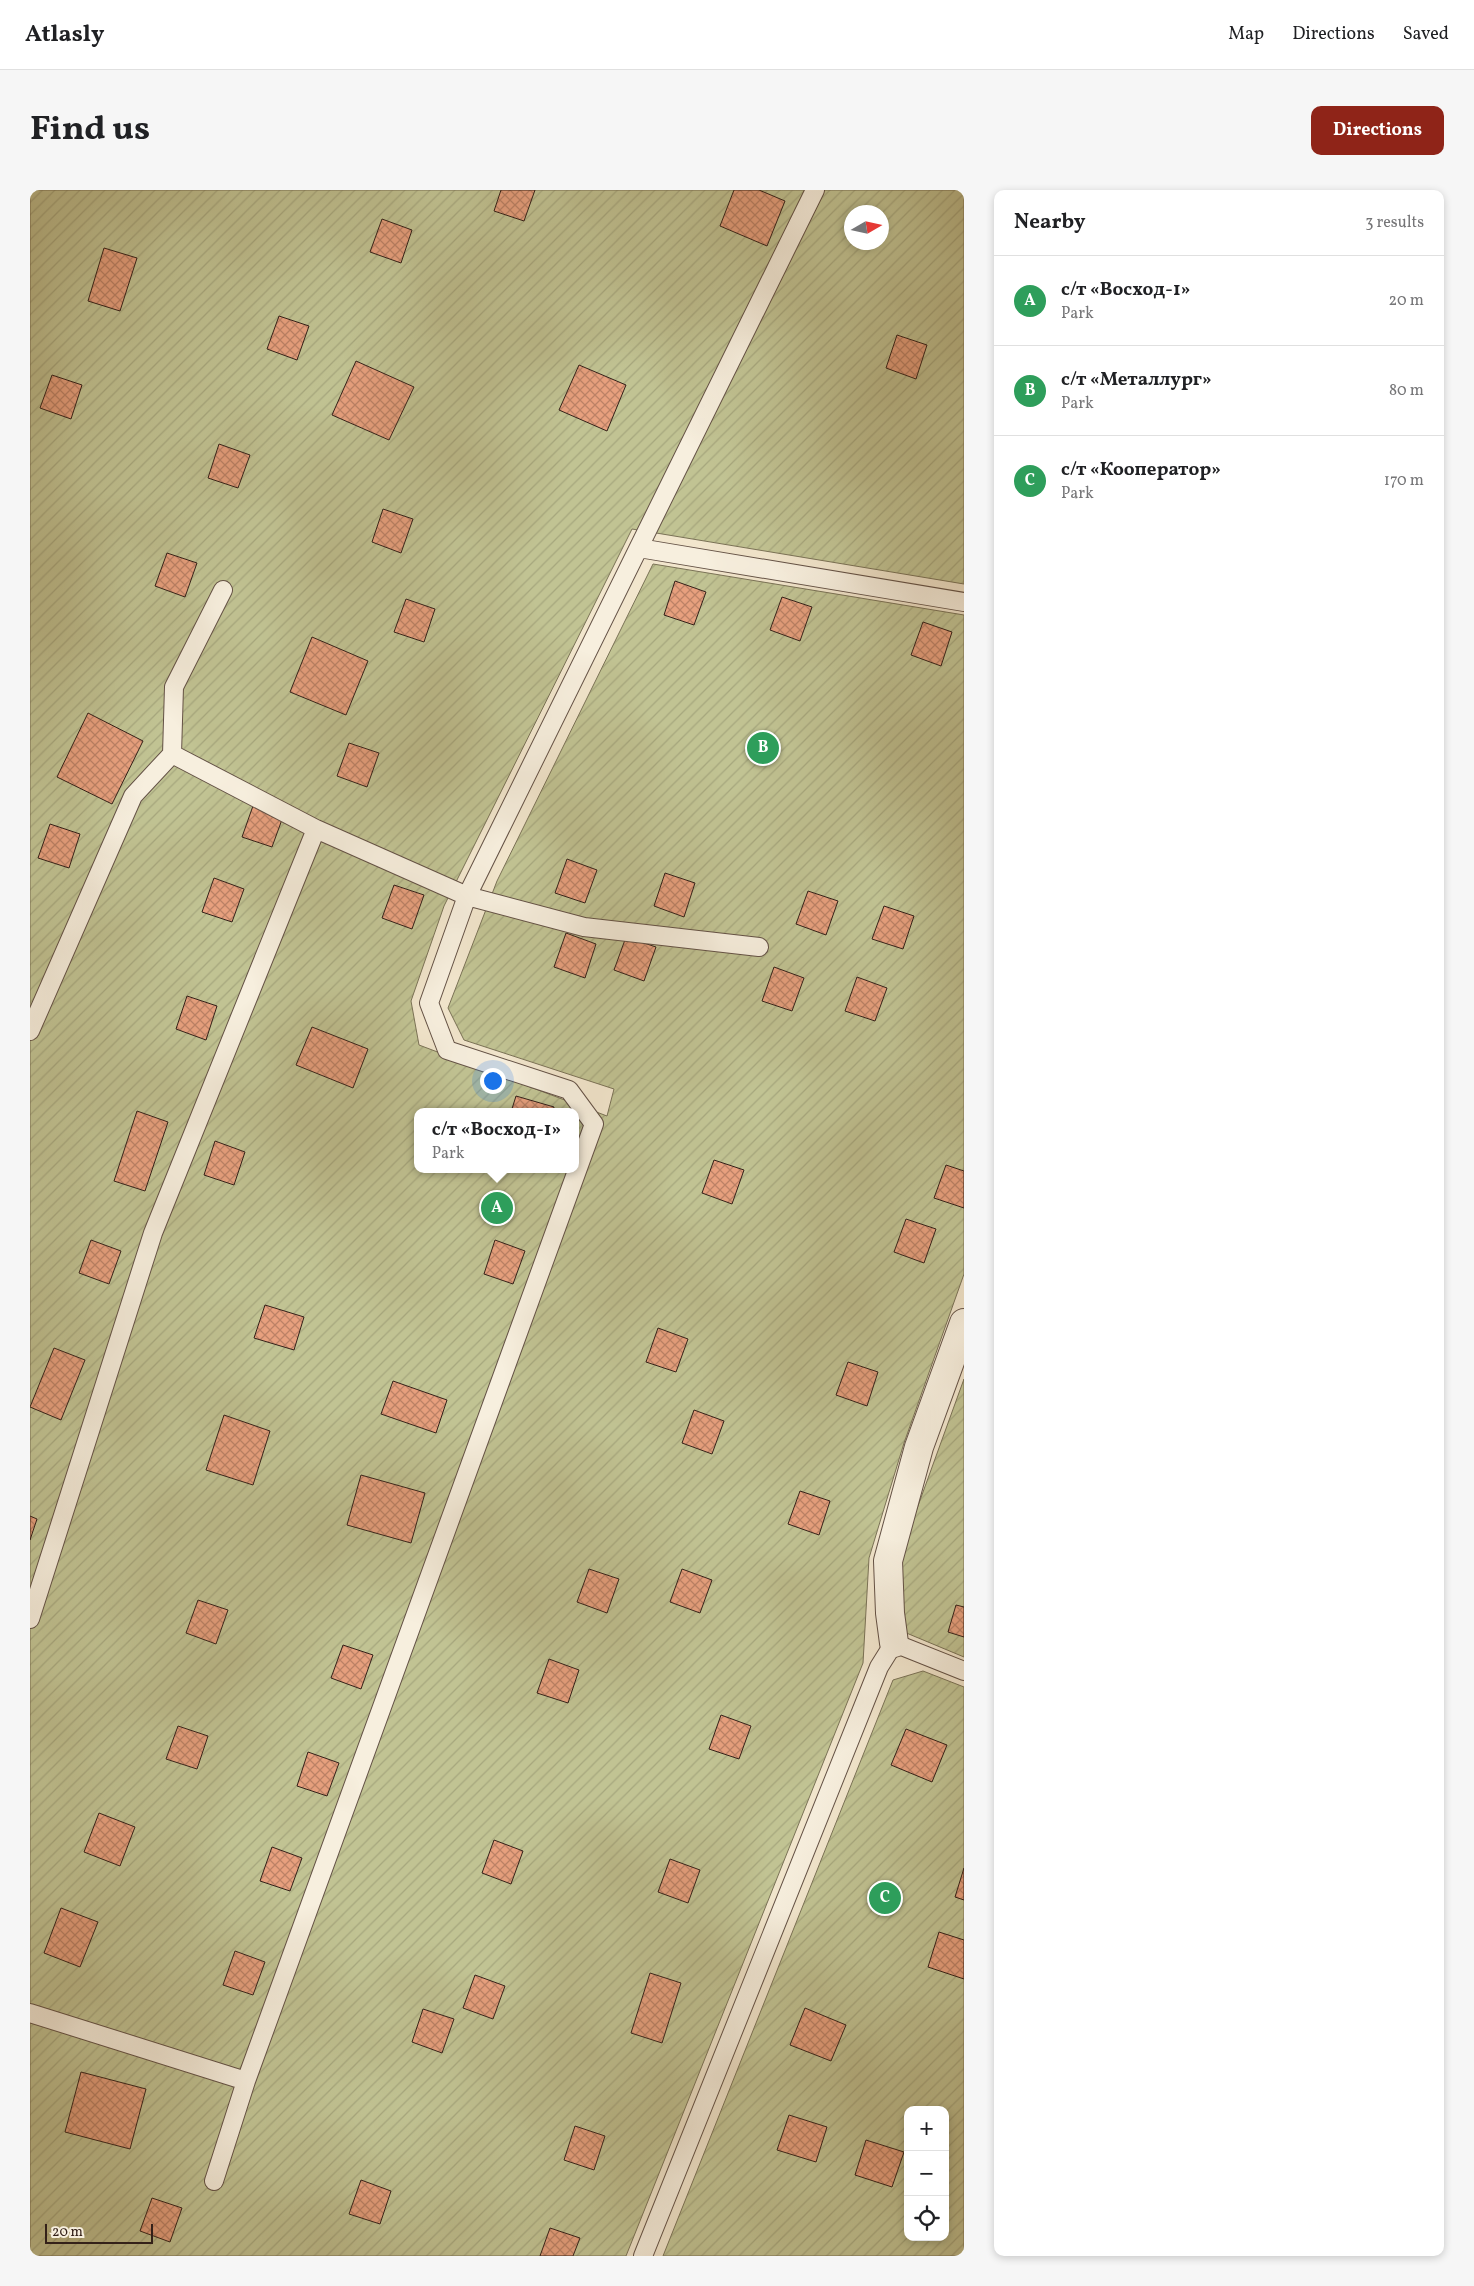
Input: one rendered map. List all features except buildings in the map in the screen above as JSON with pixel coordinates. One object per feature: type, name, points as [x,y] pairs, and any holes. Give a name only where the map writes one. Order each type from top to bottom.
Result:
[{"type":"street","points":[[894,1643],[890,1613],[888,1561],[918,1447],[964,1323]]},
{"type":"lane","points":[[579,1165],[594,1124],[569,1090],[447,1050],[429,1003],[467,896],[815,190]]},
{"type":"lane","points":[[639,548],[964,602]]},
{"type":"lane","points":[[30,1030],[133,796],[172,754],[174,687],[223,590]]},
{"type":"lane","points":[[172,754],[316,829],[467,896],[584,926],[760,948]]},
{"type":"lane","points":[[30,1619],[153,1233],[316,829]]},
{"type":"lane","points":[[214,2181],[246,2081],[576,1173]]},
{"type":"lane","points":[[643,2256],[879,1667],[894,1643],[964,1671]]},
{"type":"lane","points":[[30,2013],[246,2081]]},
{"type":"green space","points":[[30,190],[964,190],[964,584],[632,529],[444,906],[411,1001],[419,1045],[607,1116],[614,1089],[464,1040],[448,1008],[497,881],[653,564],[964,615],[964,1274],[904,1443],[869,1558],[863,1663],[626,2256],[30,2256]]},
{"type":"green space","points":[[964,1379],[964,1657],[904,1632],[898,1561]]},
{"type":"green space","points":[[923,1671],[964,1687],[964,2256],[663,2256],[893,1680]]},
{"type":"place","name":"с/т «Металлург»","points":[[763,748]]},
{"type":"place","name":"с/т «Восход-1»","points":[[497,1208]]},
{"type":"place","name":"с/т «Кооператор»","points":[[885,1898]]}]
